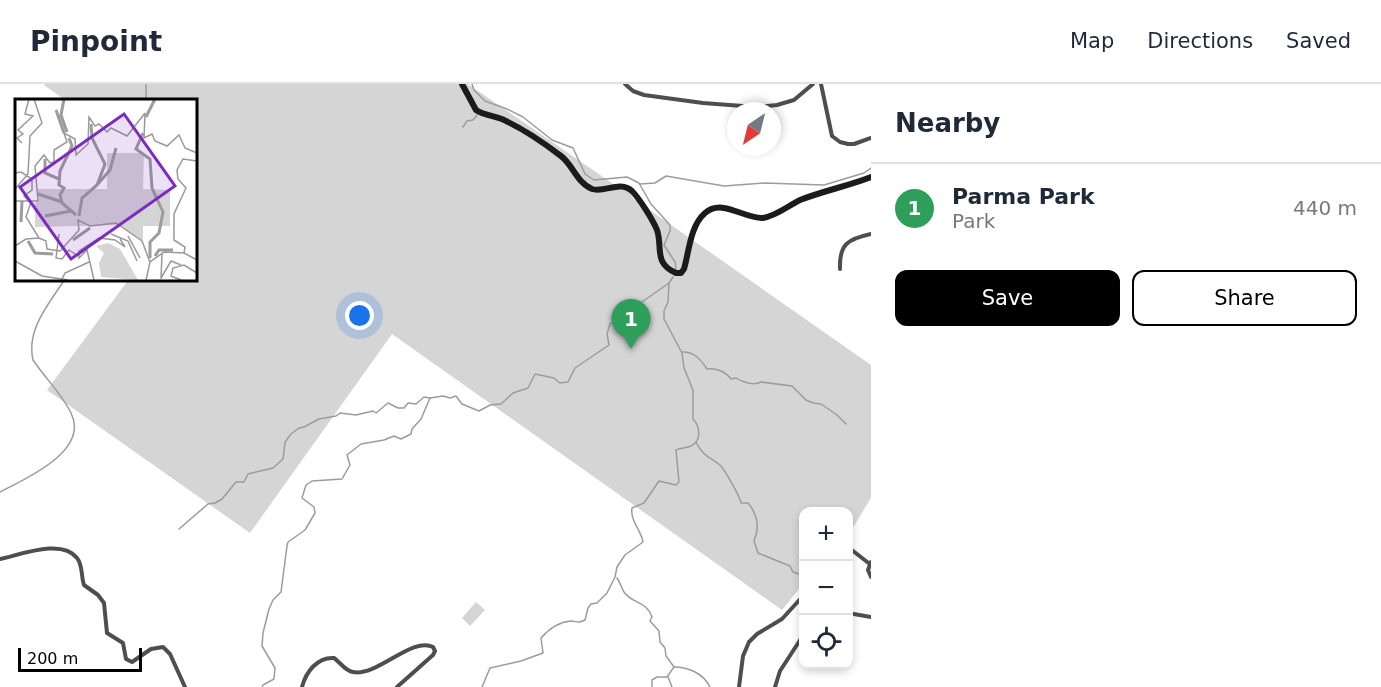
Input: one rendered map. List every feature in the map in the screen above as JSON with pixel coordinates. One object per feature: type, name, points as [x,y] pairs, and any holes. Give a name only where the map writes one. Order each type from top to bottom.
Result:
[{"type":"main road","points":[[462,84],[476,110],[508,122],[556,152],[566,159],[587,186],[599,190],[622,186],[631,190],[657,229],[662,259],[667,267],[676,273],[681,273],[684,269],[694,232],[702,215],[709,211],[728,209],[756,217],[767,217],[806,198],[871,177]]},
{"type":"street","points":[[625,84],[633,91],[644,95],[756,107],[777,105],[794,100],[813,84]]},
{"type":"street","points":[[821,84],[832,136],[848,144],[871,138]]},
{"type":"street","points":[[840,269],[840,256],[846,244],[853,239],[871,234]]},
{"type":"street","points":[[0,559],[47,548],[74,555],[79,560],[84,585],[98,595],[104,603],[107,633],[124,645],[126,659],[130,662],[156,647],[165,648],[185,687]]},
{"type":"street","points":[[853,550],[870,564],[868,571],[871,578]]},
{"type":"street","points":[[739,687],[743,656],[749,642],[757,634],[782,619],[799,600]]},
{"type":"street","points":[[853,614],[871,617]]},
{"type":"street","points":[[775,687],[780,670],[799,642]]},
{"type":"street","points":[[302,687],[312,668],[326,658],[336,659],[349,671],[360,672],[376,667],[409,650],[426,645],[432,646],[435,649],[433,655],[397,687]]},
{"type":"shaded area","points":[[468,84],[619,188],[626,187],[634,199],[871,365],[871,498],[853,527],[853,507],[799,507],[799,589],[782,610],[392,334],[250,533],[47,390],[128,280],[196,280],[196,99],[64,99],[44,85]]},
{"type":"shaded area","points":[[476,602],[485,610],[470,626],[462,618]]},
{"type":"waterway","points":[[146,84],[146,99]]},
{"type":"waterway","points":[[472,84],[474,90],[485,101],[523,117],[552,140],[573,148],[585,174],[594,180],[627,177],[639,183],[651,204],[670,225],[664,245],[675,262],[676,269]]},
{"type":"waterway","points":[[463,127],[467,121],[473,120],[477,115]]},
{"type":"waterway","points":[[640,184],[655,183],[666,176],[724,186],[764,183],[824,185],[864,173],[871,168]]},
{"type":"waterway","points":[[482,687],[490,668],[543,653],[541,638],[550,629],[567,622],[585,620],[591,604],[597,603],[607,593],[617,567],[625,555],[643,542],[633,517],[632,508],[644,503],[659,481],[676,485],[679,482],[676,450],[695,444],[699,433],[693,419],[693,390],[684,368],[682,353],[664,319],[669,283],[673,277]]},
{"type":"waterway","points":[[0,492],[52,462],[71,440],[74,427],[71,413],[33,360],[32,349],[40,317],[64,280]]},
{"type":"waterway","points":[[262,687],[274,679],[275,668],[262,646],[263,633],[269,609],[273,600],[281,592],[288,542],[305,530],[315,513],[314,507],[302,498],[306,485],[312,481],[342,479],[350,465],[347,455],[361,444],[394,436],[401,439],[411,434],[412,429],[421,419],[430,398],[456,396],[462,404],[479,411],[490,405],[501,404],[513,393],[528,388],[535,374],[554,378],[560,383],[568,382],[575,368],[609,345],[607,334],[610,324],[633,321],[642,302],[669,283]]},
{"type":"waterway","points":[[682,352],[694,355],[707,369],[721,371],[731,379],[736,378],[752,384],[761,382],[792,386],[806,400],[821,404],[846,424]]},
{"type":"waterway","points":[[179,529],[208,504],[222,499],[236,482],[244,482],[248,474],[273,468],[283,459],[285,442],[299,428],[340,413],[356,415],[373,411],[376,413],[388,403],[404,408],[408,403],[416,404],[424,397],[430,398]]},
{"type":"waterway","points":[[696,442],[704,453],[722,467],[741,503],[748,503],[754,512],[757,521],[754,541],[758,553],[790,566],[793,572],[799,574]]},
{"type":"waterway","points":[[617,578],[627,596],[650,612],[652,617],[650,621],[659,631],[660,642],[674,667],[667,677],[657,677],[652,680],[652,687]]},
{"type":"waterway","points":[[674,667],[695,672],[710,687]]},
{"type":"waterway","points":[[668,677],[672,687]]},
{"type":"place","name":"Parma Park","points":[[631,349]]}]
